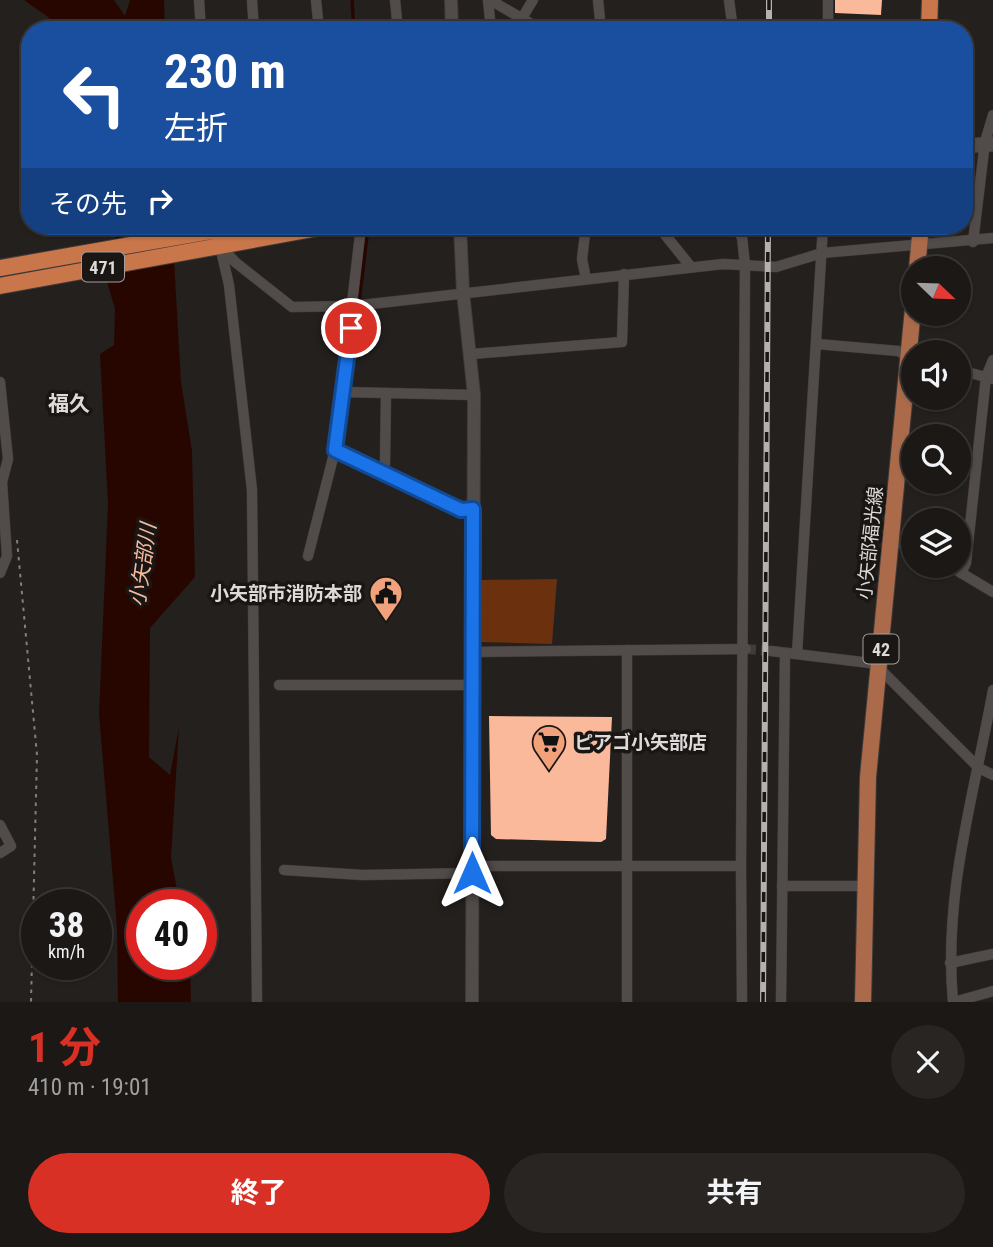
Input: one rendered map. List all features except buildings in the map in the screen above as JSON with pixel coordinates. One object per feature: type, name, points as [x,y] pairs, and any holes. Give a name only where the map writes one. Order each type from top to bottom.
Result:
[{"type":"highway","points":[[929,21],[930,0]]},
{"type":"highway","name":"471","points":[[0,268],[213,236]]},
{"type":"highway","name":"471","points":[[0,286],[213,236]]},
{"type":"main road","points":[[919,256],[921,235]]},
{"type":"main road","name":"小矢部福光線","points":[[863,1002],[868,777],[904,410]]},
{"type":"street","points":[[199,0],[200,21]]},
{"type":"street","points":[[252,0],[253,21]]},
{"type":"street","points":[[316,0],[318,21]]},
{"type":"street","points":[[395,0],[397,21]]},
{"type":"street","points":[[451,0],[452,21]]},
{"type":"street","points":[[489,0],[527,21]]},
{"type":"street","points":[[489,0],[490,21]]},
{"type":"street","points":[[522,18],[533,0]]},
{"type":"street","points":[[598,0],[600,21]]},
{"type":"street","points":[[729,0],[732,21]]},
{"type":"street","points":[[828,0],[828,21]]},
{"type":"street","points":[[973,242],[993,115]]},
{"type":"street","points":[[308,556],[335,450],[360,235]]},
{"type":"street","points":[[460,235],[463,292],[474,395],[472,1002]]},
{"type":"street","points":[[585,235],[582,259],[586,279]]},
{"type":"street","points":[[665,235],[691,267]]},
{"type":"street","points":[[741,235],[745,265],[742,1002]]},
{"type":"street","points":[[797,654],[823,235]]},
{"type":"street","points":[[213,236],[235,262],[292,307],[353,306],[691,267],[776,267],[822,253],[973,242],[993,238]]},
{"type":"street","points":[[213,236],[229,285],[252,490],[257,1002]]},
{"type":"street","points":[[471,354],[622,342],[624,274]]},
{"type":"street","points":[[817,344],[901,353]]},
{"type":"street","points":[[971,523],[993,360]]},
{"type":"street","points":[[971,373],[989,378]]},
{"type":"street","points":[[0,382],[8,459],[2,482],[3,533],[8,556],[0,573]]},
{"type":"street","points":[[343,392],[474,395]]},
{"type":"street","points":[[382,470],[385,463],[386,393]]},
{"type":"street","points":[[335,450],[382,470],[461,510],[473,509]]},
{"type":"street","points":[[890,540],[901,544]]},
{"type":"street","points":[[969,578],[993,592]]},
{"type":"street","points":[[472,652],[744,649]]},
{"type":"street","points":[[627,650],[627,1002]]},
{"type":"street","points":[[771,651],[870,663],[880,669],[979,768],[993,775]]},
{"type":"street","points":[[780,1002],[785,653]]},
{"type":"street","points":[[279,685],[472,685]]},
{"type":"street","points":[[993,690],[954,880],[950,963],[953,1002],[993,991]]},
{"type":"street","points":[[0,825],[11,846],[0,853]]},
{"type":"street","points":[[284,870],[363,875],[472,869],[741,866]]},
{"type":"street","points":[[782,886],[866,886]]},
{"type":"street","points":[[950,963],[993,954]]},
{"type":"path","points":[[16,528],[37,755],[31,1002]]},
{"type":"shaded area","points":[[557,579],[552,644],[479,642],[479,580]]},
{"type":"water","points":[[24,0],[114,0],[125,16],[130,0],[164,0],[165,21],[51,21]]},
{"type":"water","name":"小矢部川","points":[[116,235],[173,235],[181,382],[192,451],[195,577],[150,628],[149,757],[170,775],[179,727],[171,858],[177,889],[126,889],[126,980],[190,980],[191,1002],[118,1002],[117,928],[99,714],[108,504],[100,354],[114,345],[115,309],[106,278]]},
{"type":"waterway","points":[[352,0],[353,21]]},
{"type":"waterway","points":[[342,445],[367,235]]},
{"type":"tunnel","points":[[746,649],[771,651]]},
{"type":"railway","points":[[769,0],[769,21]]},
{"type":"railway","points":[[763,1002],[768,235]]},
{"type":"place","name":"小矢部市消防本部","points":[[386,623]]},
{"type":"place","name":"ピアゴ小矢部店","points":[[549,772]]},
{"type":"district","name":"福久","points":[[69,404]]},
{"type":"route","points":[[351,328],[335,450],[382,470],[461,510],[473,509],[472,873]]}]
